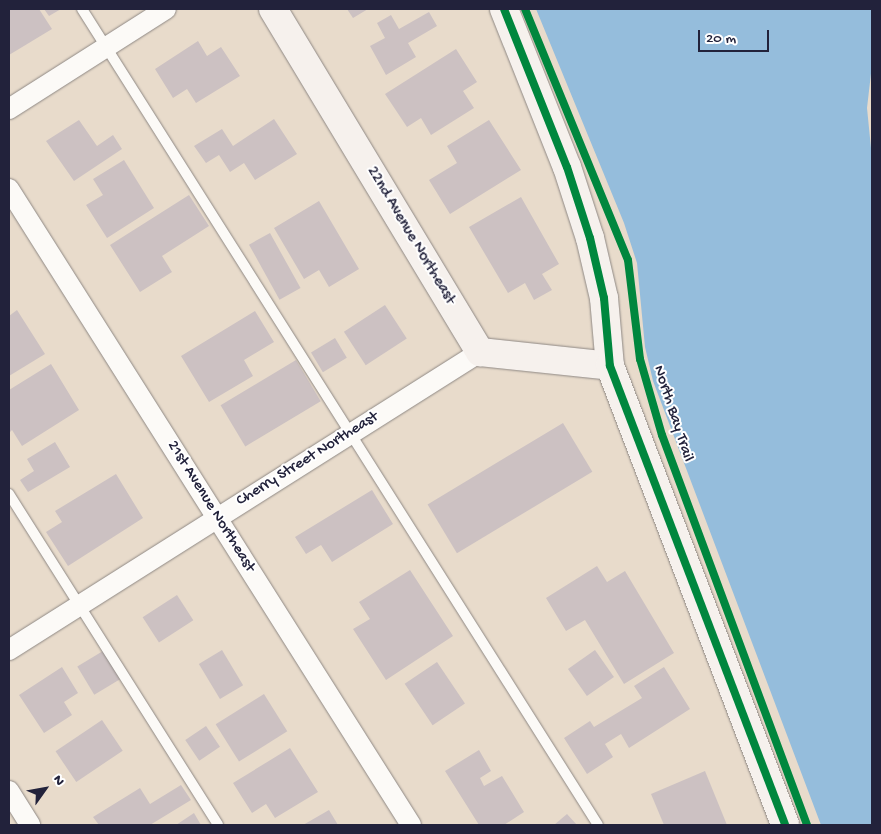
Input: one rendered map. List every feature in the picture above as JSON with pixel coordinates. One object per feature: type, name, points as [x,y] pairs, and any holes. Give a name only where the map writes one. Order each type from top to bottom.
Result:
[{"type":"street","points":[[9,109],[166,9]]},
{"type":"street","name":"22nd Avenue Northeast","points":[[273,9],[480,352]]},
{"type":"street","points":[[504,9],[567,167],[590,238],[604,298],[610,366],[785,825]]},
{"type":"street","name":"21st Avenue Northeast","points":[[9,189],[411,825]]},
{"type":"street","points":[[480,352],[610,366]]},
{"type":"street","name":"Cherry Street Northeast","points":[[9,650],[480,352]]},
{"type":"street","points":[[9,791],[30,825]]},
{"type":"lane","points":[[82,9],[598,825]]},
{"type":"lane","points":[[9,494],[218,825]]},
{"type":"water","points":[[536,9],[872,9],[872,65],[867,108],[872,158],[872,825],[821,825],[653,381],[645,347],[637,263],[624,223]]},
{"type":"building","points":[[9,9],[39,9],[52,29],[9,55]]},
{"type":"building","points":[[44,9],[61,9],[49,16]]},
{"type":"building","points":[[347,9],[368,9],[353,18]]},
{"type":"building","points":[[429,12],[437,26],[408,43],[416,57],[386,75],[370,46],[385,38],[377,23],[391,15],[399,29]]},
{"type":"building","points":[[198,41],[207,56],[221,47],[240,76],[196,103],[187,89],[173,98],[155,69]]},
{"type":"building","points":[[456,49],[477,82],[463,91],[474,108],[431,135],[421,118],[407,127],[385,94]]},
{"type":"building","points":[[274,119],[297,154],[255,180],[244,163],[230,172],[219,155],[206,163],[194,146],[222,129],[233,146]]},
{"type":"building","points":[[79,120],[97,146],[113,135],[122,149],[74,181],[46,141]]},
{"type":"building","points":[[489,120],[521,170],[450,214],[429,180],[457,163],[447,146]]},
{"type":"building","points":[[124,160],[154,208],[107,238],[86,205],[103,195],[93,179]]},
{"type":"building","points":[[189,195],[209,226],[162,256],[172,272],[140,292],[110,245]]},
{"type":"building","points":[[521,197],[559,264],[542,274],[552,290],[534,300],[525,283],[508,293],[469,227]]},
{"type":"building","points":[[319,201],[359,269],[329,287],[319,270],[304,279],[274,228]]},
{"type":"building","points":[[270,233],[301,288],[280,300],[249,245]]},
{"type":"building","points":[[385,305],[407,339],[366,365],[344,332]]},
{"type":"building","points":[[17,310],[45,354],[9,376],[9,316]]},
{"type":"building","points":[[255,311],[274,342],[244,360],[253,376],[209,402],[181,356]]},
{"type":"building","points":[[335,338],[347,358],[323,372],[311,352]]},
{"type":"building","points":[[296,360],[321,401],[245,446],[221,405]]},
{"type":"building","points":[[51,364],[79,410],[22,446],[12,430],[9,433],[9,390]]},
{"type":"building","points":[[563,423],[592,472],[457,553],[428,504]]},
{"type":"building","points":[[55,442],[70,467],[28,492],[20,480],[34,471],[27,459]]},
{"type":"building","points":[[116,474],[143,518],[68,566],[46,532],[62,522],[55,511]]},
{"type":"building","points":[[372,490],[393,524],[332,562],[321,545],[306,554],[295,537]]},
{"type":"building","points":[[597,566],[607,582],[625,571],[674,653],[624,684],[585,620],[566,631],[546,598]]},
{"type":"building","points":[[410,570],[453,636],[386,680],[353,629],[370,619],[359,602]]},
{"type":"building","points":[[177,595],[193,620],[159,642],[143,617]]},
{"type":"building","points":[[222,650],[243,685],[220,699],[199,664]]},
{"type":"building","points":[[595,650],[614,677],[587,696],[568,669]]},
{"type":"building","points":[[103,651],[120,679],[94,695],[77,666]]},
{"type":"building","points":[[437,662],[465,703],[433,725],[405,684]]},
{"type":"building","points":[[62,667],[78,693],[64,702],[72,715],[44,733],[19,695]]},
{"type":"building","points":[[664,667],[690,709],[629,748],[621,734],[605,744],[613,757],[587,774],[564,738],[590,721],[594,727],[642,698],[634,686]]},
{"type":"building","points":[[264,694],[287,731],[239,762],[216,724]]},
{"type":"building","points":[[102,720],[123,751],[76,782],[56,751]]},
{"type":"building","points":[[206,726],[220,747],[199,761],[185,740]]},
{"type":"building","points":[[290,748],[318,792],[275,818],[266,804],[252,813],[233,783]]},
{"type":"building","points":[[479,750],[491,771],[480,778],[484,786],[502,776],[524,812],[504,825],[479,825],[445,771]]},
{"type":"building","points":[[705,771],[727,825],[664,825],[651,794]]},
{"type":"building","points":[[181,785],[191,800],[150,825],[99,825],[93,817],[140,788],[150,804]]},
{"type":"building","points":[[329,810],[338,825],[303,825]]},
{"type":"building","points":[[194,813],[201,825],[176,825]]},
{"type":"building","points":[[567,814],[577,825],[554,825]]},
{"type":"cycle path","points":[[504,9],[567,167],[590,238],[604,298],[610,366],[785,825]]},
{"type":"cycle path","name":"North Bay Trail","points":[[525,9],[628,260],[640,359],[662,435],[807,825]]}]
